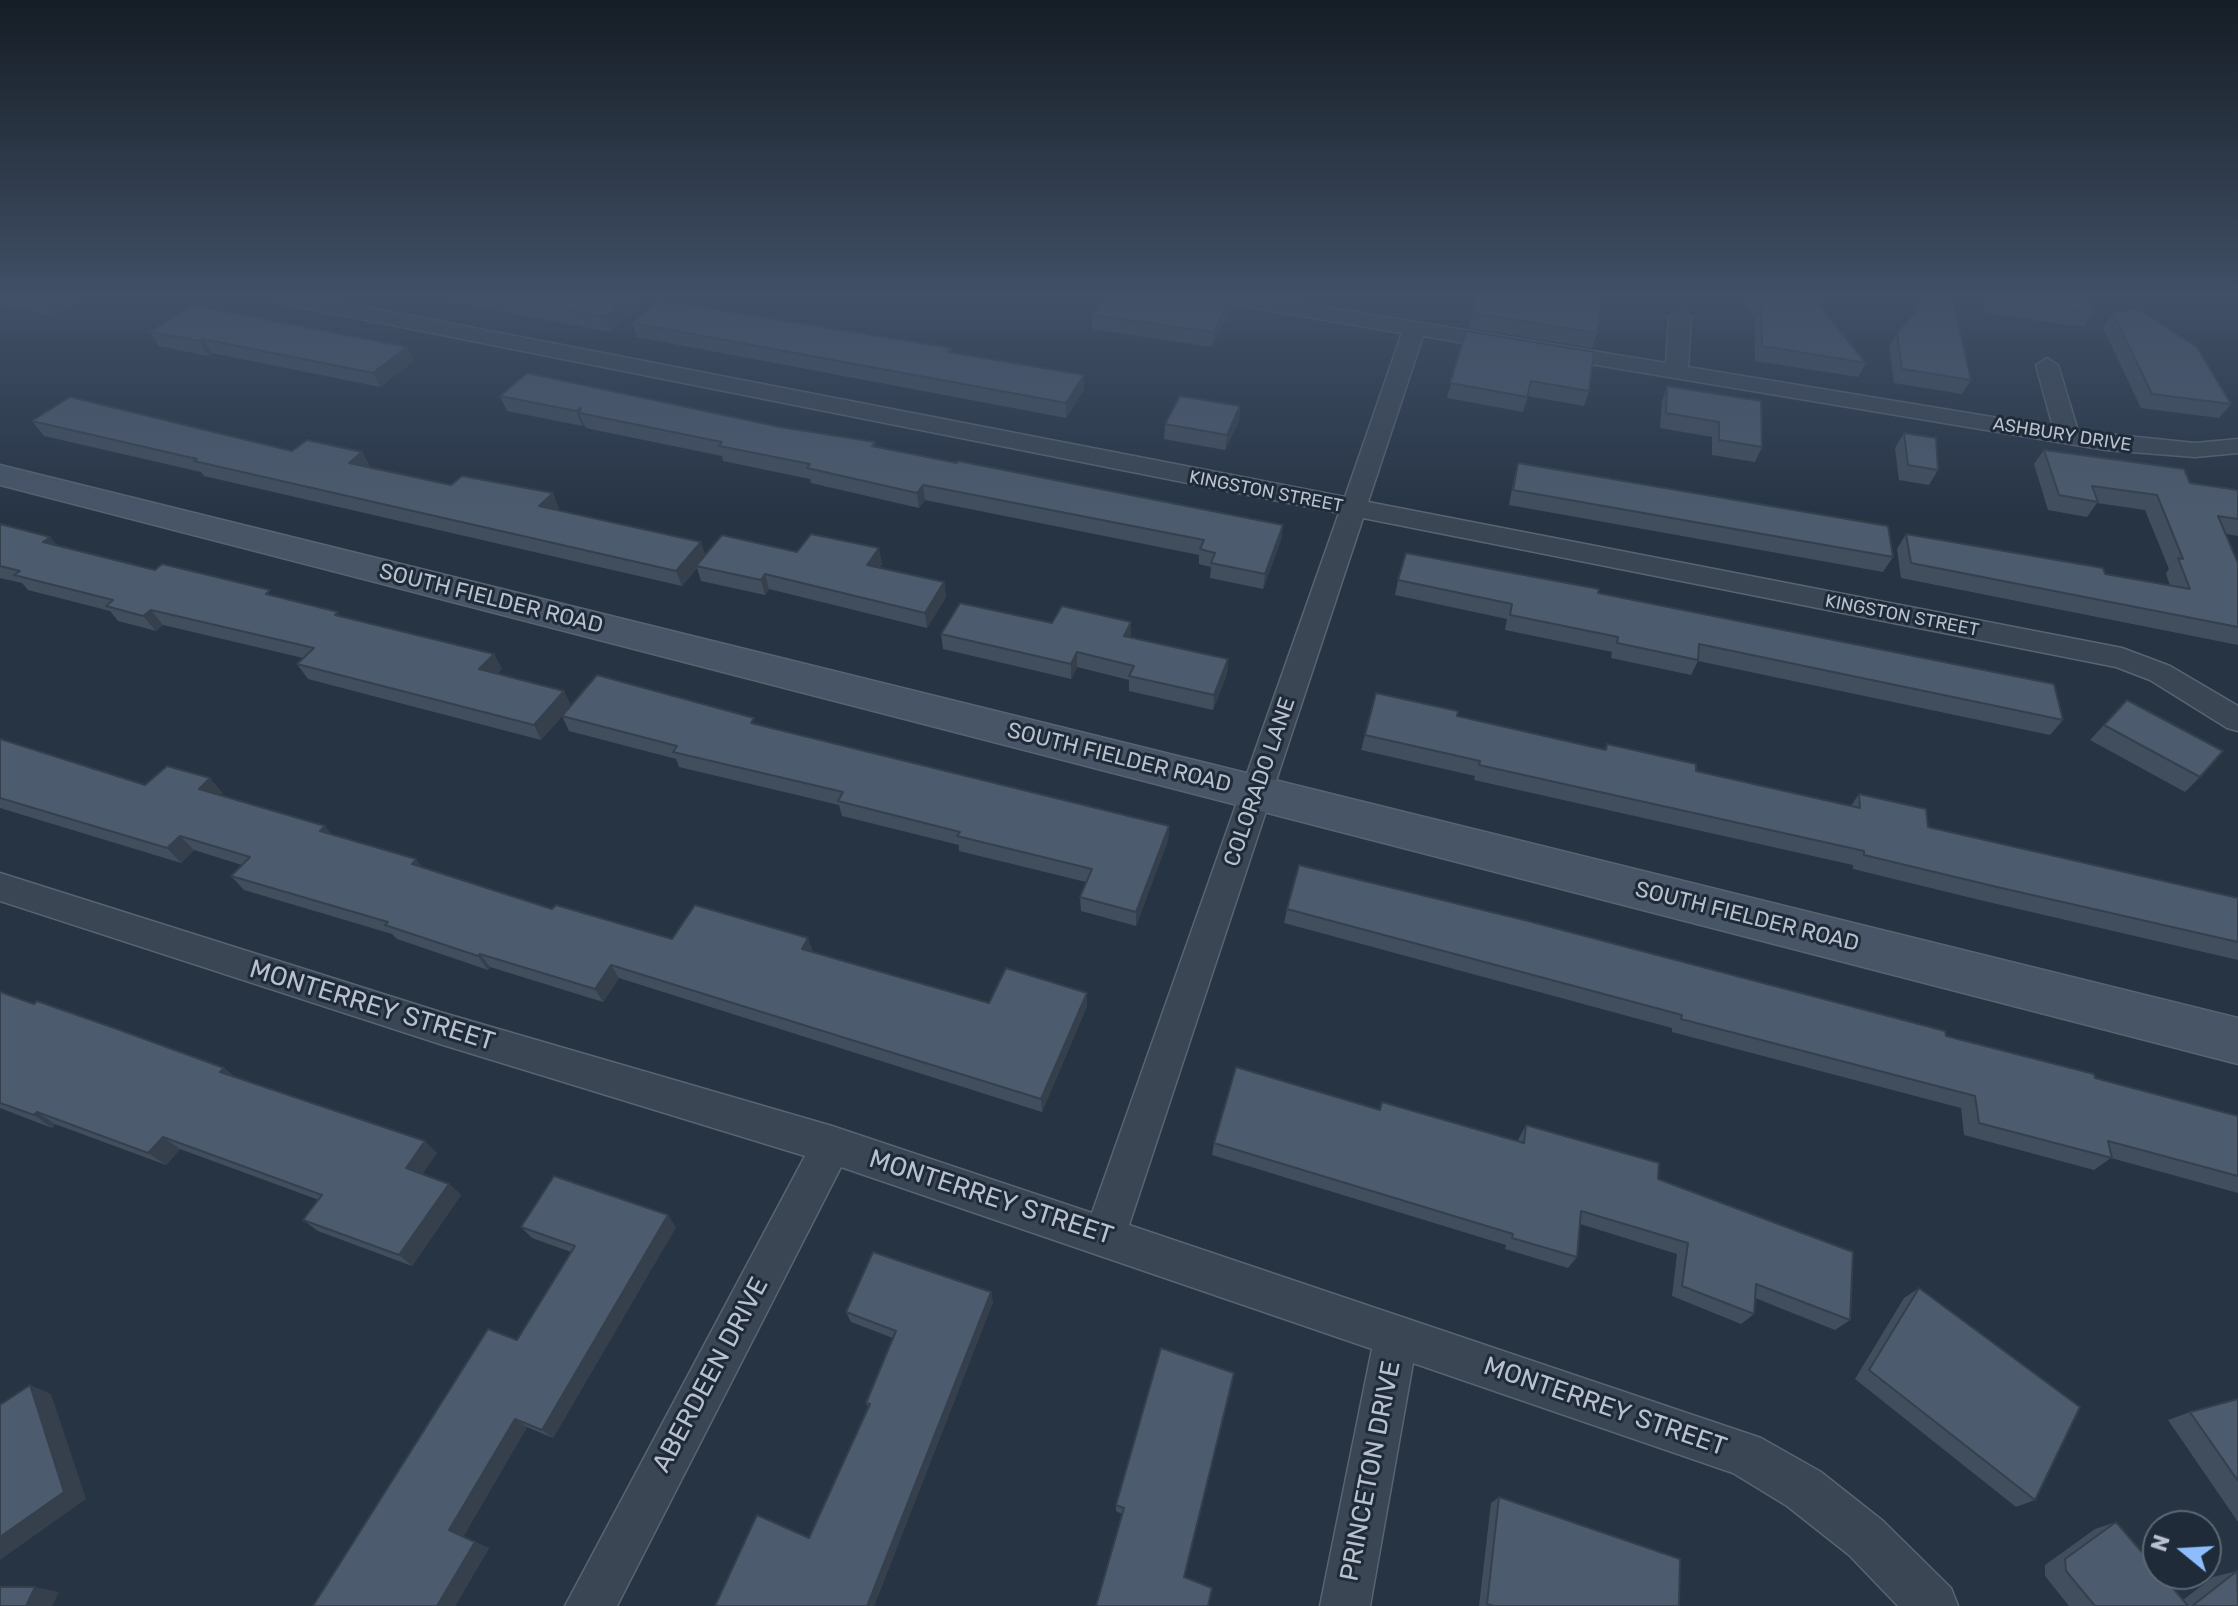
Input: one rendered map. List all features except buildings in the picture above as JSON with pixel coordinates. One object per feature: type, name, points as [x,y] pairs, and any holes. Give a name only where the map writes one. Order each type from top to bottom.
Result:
[{"type":"street","name":"KINGSTON STREET","points":[[660,372],[2122,658],[2160,673],[2238,720]]},
{"type":"street","name":"COLORADO LANE","points":[[1105,1236],[1400,372]]},
{"type":"street","name":"ASHBURY DRIVE","points":[[1677,372],[2155,449],[2195,450],[2238,446]]},
{"type":"street","points":[[2049,372],[2068,437]]},
{"type":"street","name":"SOUTH FIELDER ROAD","points":[[0,475],[2238,1041]]},
{"type":"street","name":"MONTERREY STREET","points":[[0,887],[440,1028],[832,1145],[1745,1454],[1804,1489],[1853,1528],[1933,1606]]},
{"type":"street","name":"ABERDEEN DRIVE","points":[[590,1606],[832,1145]]},
{"type":"street","name":"PRINCETON DRIVE","points":[[1345,1606],[1396,1336]]}]
